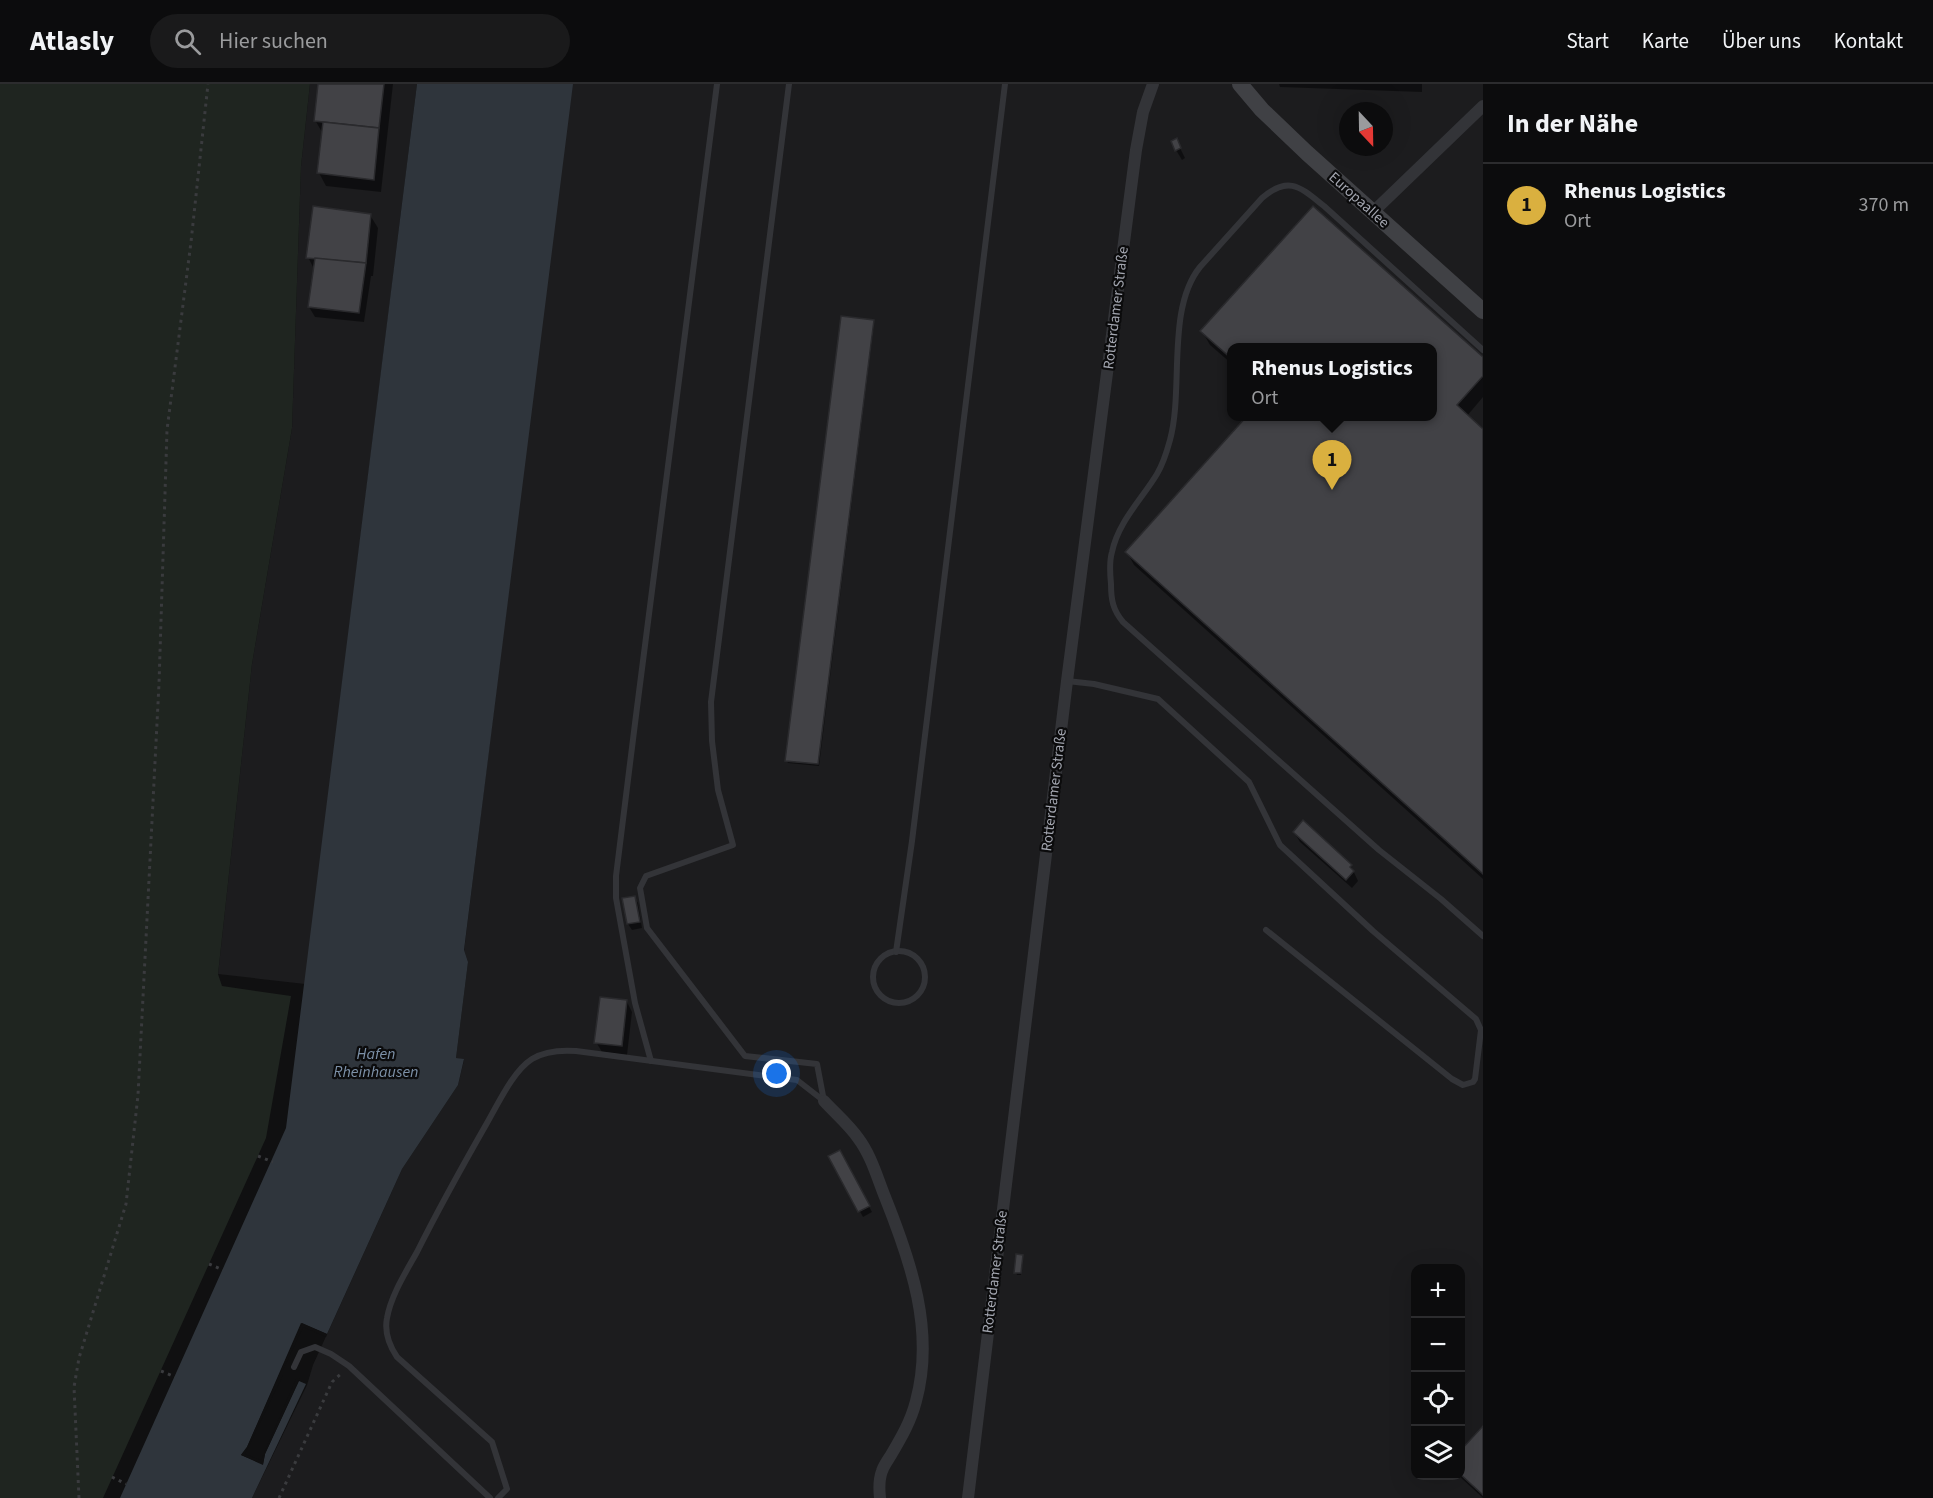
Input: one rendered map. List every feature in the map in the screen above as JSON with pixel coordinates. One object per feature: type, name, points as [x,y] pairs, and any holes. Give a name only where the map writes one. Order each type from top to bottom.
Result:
[{"type":"main road","name":"Europaallee","points":[[1240,84],[1262,110],[1483,311]]},
{"type":"street","name":"Rotterdamer Straße","points":[[968,1498],[1067,681],[1136,150],[1143,112],[1153,84]]},
{"type":"street","points":[[1373,212],[1483,105]]},
{"type":"street","points":[[824,1101],[859,1138],[868,1156],[906,1252],[915,1282],[921,1317],[923,1333],[921,1378],[917,1400],[912,1416],[882,1471],[880,1498]]},
{"type":"lane","points":[[651,1061],[635,1003],[616,898],[616,876],[668,469],[682,338],[717,84]]},
{"type":"lane","points":[[789,84],[711,702],[712,741],[718,790],[733,845],[646,876],[640,888],[647,928],[745,1056],[817,1064],[824,1101]]},
{"type":"lane","points":[[896,952],[915,817],[1005,84]]},
{"type":"lane","points":[[1483,350],[1305,190],[1293,185],[1281,185],[1272,189],[1193,276],[1184,301],[1171,439],[1158,472],[1117,536],[1111,554],[1112,604],[1116,614],[1379,850],[1483,936]]},
{"type":"lane","points":[[1067,681],[1094,684],[1158,699],[1249,782],[1280,845],[1373,932],[1476,1019],[1481,1030],[1473,1082],[1463,1085],[1452,1080],[1266,930]]},
{"type":"lane","points":[[896,952],[912,955],[919,961],[925,974],[921,992],[904,1003],[891,1002],[884,998],[875,987],[873,978],[875,967],[880,960],[887,954],[896,952]]},
{"type":"lane","points":[[498,1498],[507,1489],[492,1442],[396,1357],[387,1339],[386,1320],[388,1311],[445,1197],[519,1071],[532,1059],[560,1050],[797,1080],[824,1101]]},
{"type":"lane","points":[[294,1367],[301,1352],[315,1347],[349,1366],[490,1498]]},
{"type":"path","points":[[79,1498],[74,1387],[79,1358],[126,1204],[138,1095],[159,684],[167,430],[208,84]]},
{"type":"path","points":[[258,1156],[273,1162]]},
{"type":"path","points":[[209,1264],[223,1270]]},
{"type":"path","points":[[279,1498],[332,1382],[349,1366]]},
{"type":"path","points":[[161,1371],[175,1377]]},
{"type":"path","points":[[112,1478],[126,1484]]},
{"type":"shaded area","points":[[0,84],[310,84],[301,166],[292,428],[252,664],[218,974],[222,986],[291,996],[266,1138],[103,1498],[0,1498]]},
{"type":"shaded area","points":[[310,84],[417,84],[305,984],[218,974],[252,664],[292,428],[301,166]]},
{"type":"shaded area","points":[[571,84],[1483,84],[1483,1498],[252,1498],[307,1385],[313,1365],[402,1169],[458,1085],[464,1060],[456,1058],[468,962],[464,951]]},
{"type":"water","name":"Hafen Rheinhausen","points":[[417,84],[573,84],[464,950],[468,962],[456,1058],[464,1059],[458,1085],[402,1169],[327,1334],[301,1323],[247,1447],[241,1455],[263,1464],[265,1454],[299,1381],[306,1384],[252,1498],[120,1498],[286,1128]]},
{"type":"pier","points":[[302,1323],[327,1334],[326,1337],[303,1327],[245,1454],[261,1460],[296,1379],[300,1378],[265,1454],[263,1465],[241,1455],[247,1447]]},
{"type":"building","points":[[318,84],[384,84],[379,128],[314,121]]},
{"type":"building","points":[[323,122],[379,128],[374,180],[317,173]]},
{"type":"building","points":[[1177,138],[1181,148],[1175,151],[1171,141]]},
{"type":"building","points":[[313,206],[371,214],[366,263],[306,258]]},
{"type":"building","points":[[1313,206],[1483,357],[1483,376],[1457,405],[1483,429],[1483,874],[1125,552],[1243,421],[1437,421],[1437,343],[1227,343],[1227,355],[1200,331]]},
{"type":"building","points":[[315,258],[366,263],[359,313],[308,307]]},
{"type":"building","points":[[841,316],[874,320],[818,764],[785,761]]},
{"type":"building","points":[[1303,820],[1352,865],[1350,867],[1354,871],[1346,880],[1293,832]]},
{"type":"building","points":[[635,896],[640,922],[627,924],[622,898]]},
{"type":"building","points":[[600,997],[627,1000],[622,1046],[594,1043]]},
{"type":"building","points":[[840,1150],[870,1206],[858,1212],[828,1156]]},
{"type":"building","points":[[1016,1254],[1023,1255],[1021,1273],[1014,1273]]},
{"type":"building","points":[[1483,1426],[1483,1495],[1465,1479],[1465,1446]]},
{"type":"place","name":"Rhenus Logistics","points":[[1332,490]]}]
